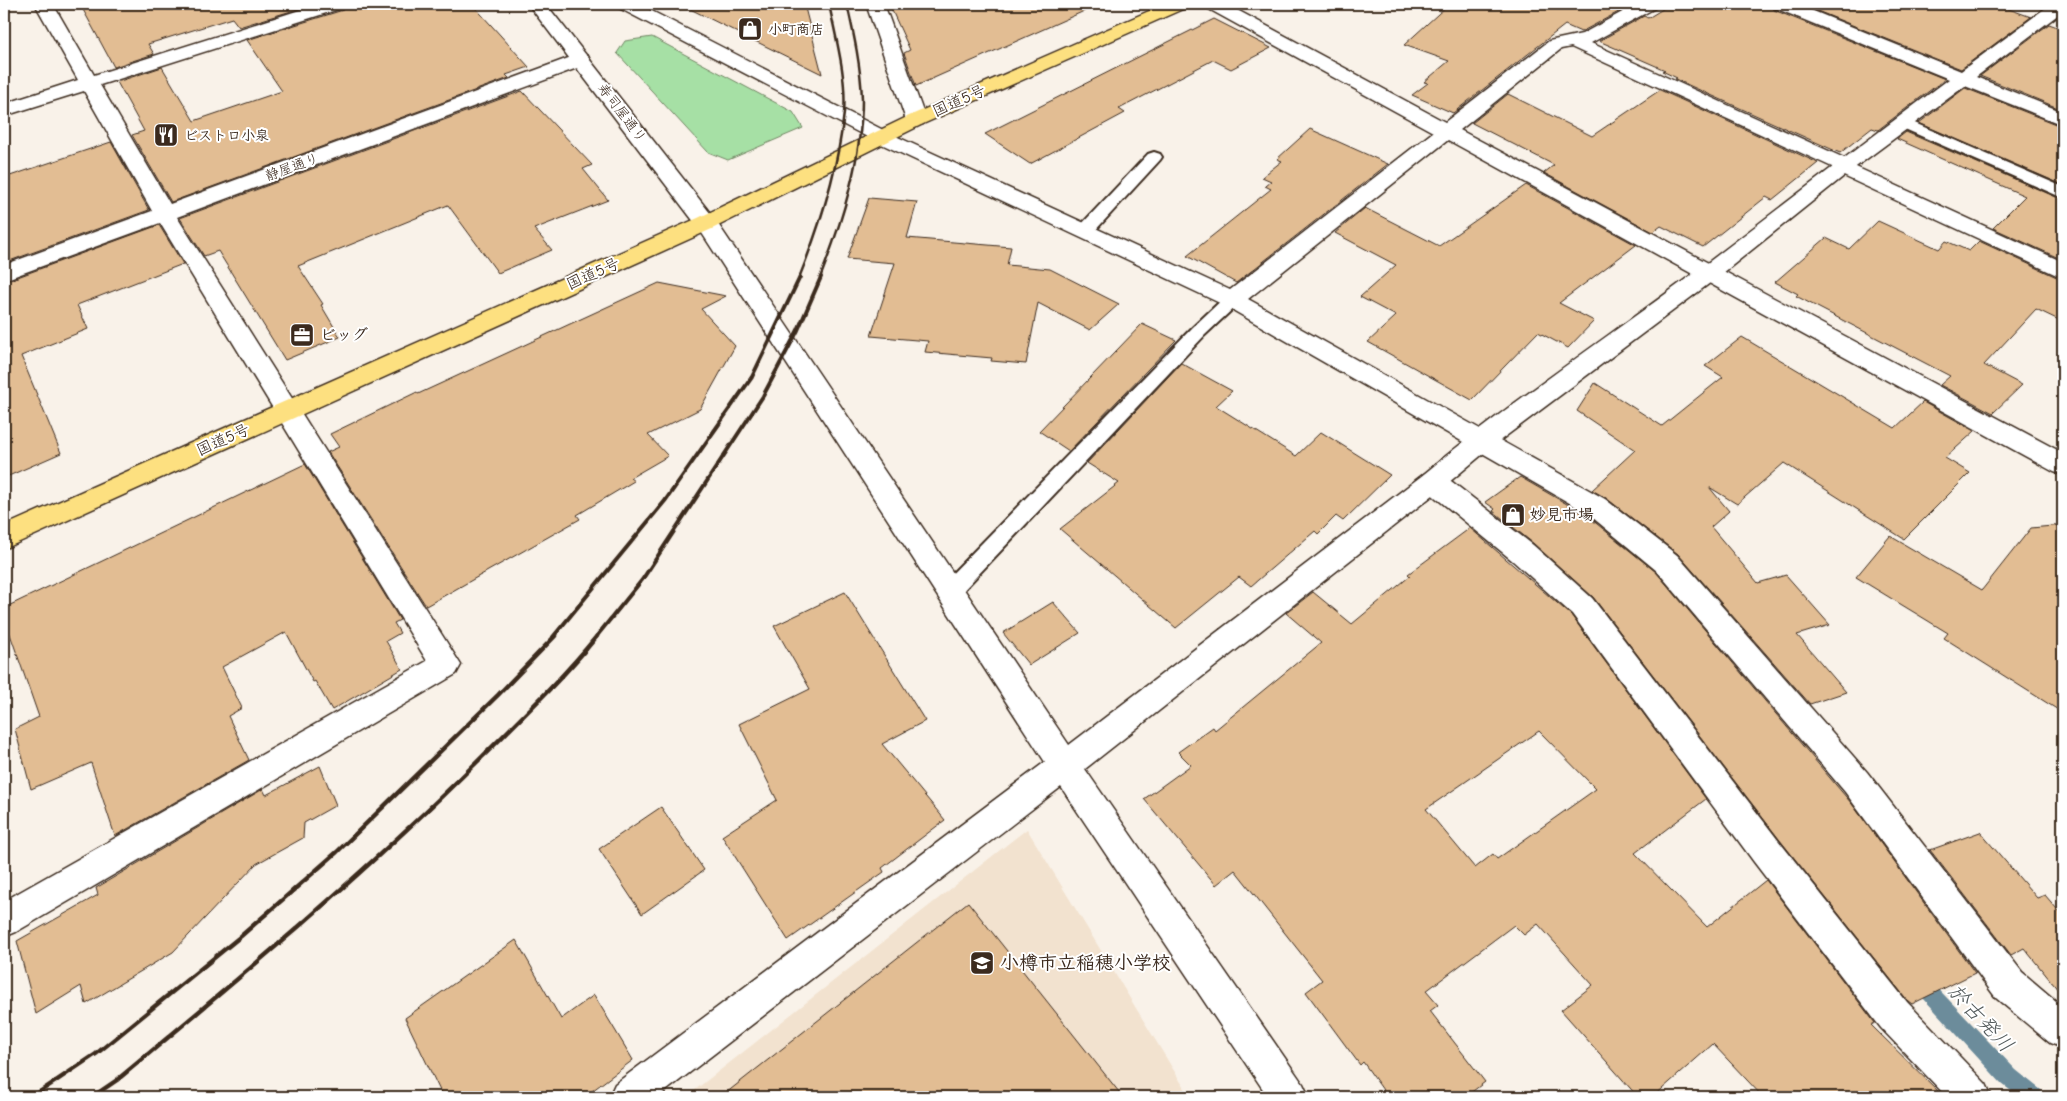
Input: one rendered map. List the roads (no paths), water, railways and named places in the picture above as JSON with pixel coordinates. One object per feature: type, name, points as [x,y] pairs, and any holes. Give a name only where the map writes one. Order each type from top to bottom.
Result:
[{"type":"highway","name":"国道5号","points":[[4,538],[706,223],[916,120],[1179,4]]},
{"type":"street","points":[[4,920],[446,665],[165,214],[44,4]]},
{"type":"street","points":[[4,110],[336,4]]},
{"type":"street","name":"寿司屋通り","points":[[537,4],[706,223],[1065,766],[1290,1097]]},
{"type":"street","points":[[625,4],[882,136],[1085,231],[1481,441],[1596,506],[1667,563],[1856,782],[2009,985],[2063,1030]]},
{"type":"street","points":[[876,4],[916,120]]},
{"type":"street","points":[[1213,4],[2063,465]]},
{"type":"street","points":[[1227,305],[1448,132],[1555,45],[1588,38],[1649,4]]},
{"type":"street","points":[[1781,4],[2063,119]]},
{"type":"street","points":[[628,1097],[1065,766],[1433,481],[1481,441],[1710,272],[1844,167],[2062,4]]},
{"type":"street","points":[[1575,42],[2063,271]]},
{"type":"street","name":"静屋通り","points":[[4,273],[581,60]]},
{"type":"street","points":[[1433,481],[1523,553],[1582,606],[1766,851],[1894,1015],[1973,1097]]},
{"type":"lane","points":[[1903,123],[2063,193]]},
{"type":"lane","points":[[1085,231],[1154,157]]},
{"type":"lane","points":[[950,590],[1199,331],[1227,305]]},
{"type":"waterway","name":"於古発川","points":[[1919,981],[2009,1077],[2034,1097]]},
{"type":"railway","points":[[799,278],[814,238],[833,176],[844,113],[844,86],[838,44],[829,4]]},
{"type":"railway","points":[[820,278],[843,213],[859,144],[862,99],[860,75],[855,39],[847,4]]},
{"type":"railway","points":[[553,637],[665,501],[752,377],[800,277]]},
{"type":"railway","points":[[596,637],[642,580],[763,396],[798,330],[821,277]]},
{"type":"railway","points":[[32,1097],[96,1054],[241,936],[337,852],[498,695],[555,636]]},
{"type":"railway","points":[[92,1097],[117,1080],[211,1002],[394,841],[526,713],[570,668],[597,636]]},
{"type":"place","name":"小町商店","points":[[750,29]]},
{"type":"place","name":"ビストロ小泉","points":[[166,135]]},
{"type":"place","name":"ビッグ","points":[[302,335]]},
{"type":"place","name":"妙見市場","points":[[1513,515]]},
{"type":"place","name":"小樽市立稲穂小学校","points":[[982,963]]}]
